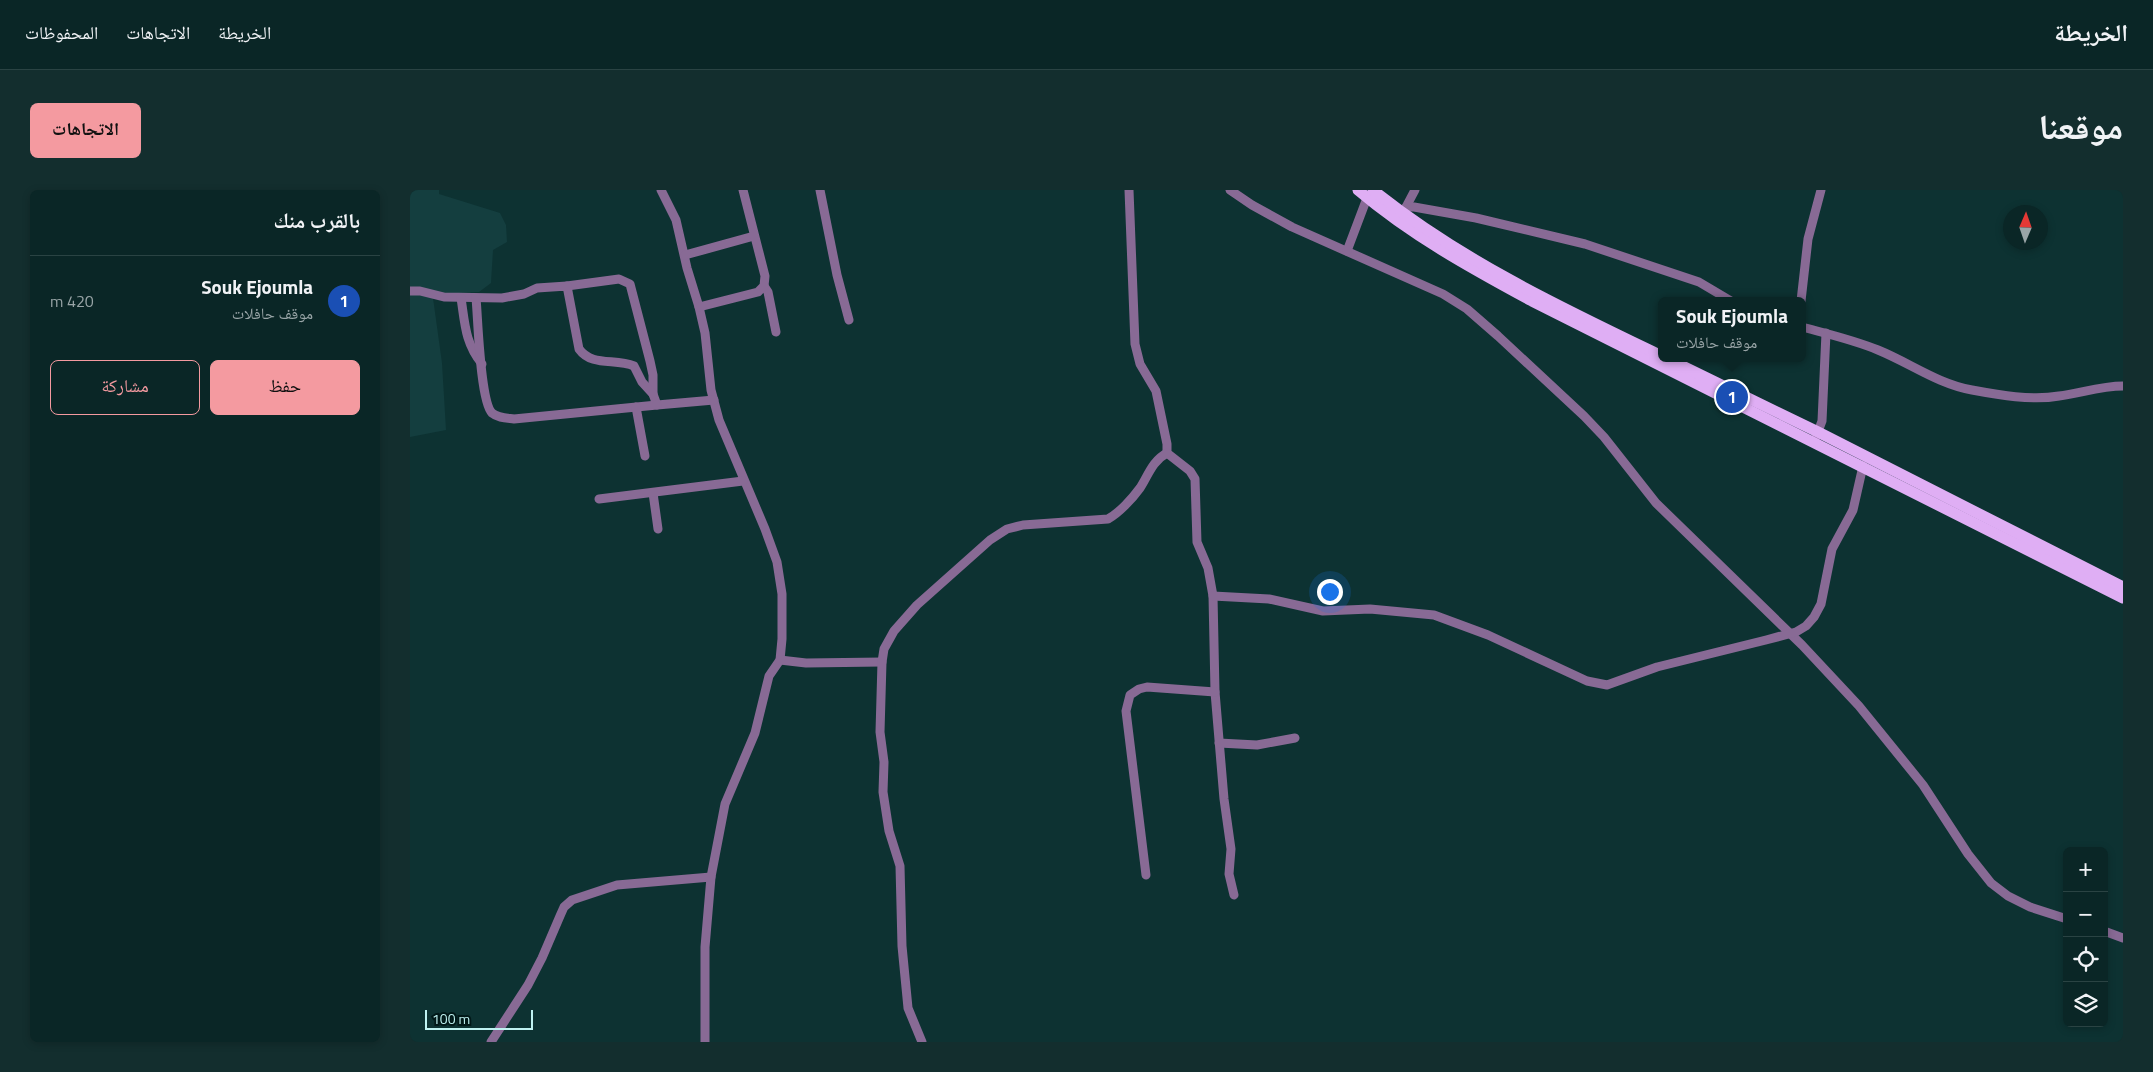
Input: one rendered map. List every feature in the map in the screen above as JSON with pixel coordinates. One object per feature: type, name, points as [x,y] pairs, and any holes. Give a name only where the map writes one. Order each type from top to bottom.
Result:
[{"type":"main road","points":[[1358,190],[1370,194],[1402,214],[1464,264],[1658,359]]},
{"type":"main road","points":[[1576,319],[1658,354]]},
{"type":"main road","points":[[1663,362],[2074,568],[2123,598]]},
{"type":"main road","points":[[1674,362],[1816,437],[1863,466],[1937,498]]},
{"type":"main road","points":[[2074,568],[2123,587]]},
{"type":"street","points":[[661,190],[676,220],[699,307],[705,332],[708,375],[718,420],[765,529],[777,562],[782,594],[780,660],[768,676],[755,733],[725,804],[711,877],[705,947],[705,1042]]},
{"type":"street","points":[[699,307],[758,292],[764,286],[765,276],[743,190]]},
{"type":"street","points":[[820,190],[848,320]]},
{"type":"street","points":[[1129,190],[1135,344],[1140,364],[1156,391],[1167,444],[1167,454]]},
{"type":"street","points":[[1230,190],[1268,214],[1444,294],[1467,309],[1498,336],[1584,416],[1609,443],[1656,503],[1767,610],[1859,706],[1903,758],[1968,854],[1991,883],[2008,896],[2030,907],[2063,919]]},
{"type":"street","points":[[1402,214],[1415,190]]},
{"type":"street","points":[[1801,297],[1808,239],[1821,190]]},
{"type":"street","points":[[1347,251],[1370,194]]},
{"type":"street","points":[[1402,214],[1434,210],[1585,244],[1699,282],[1724,297]]},
{"type":"street","points":[[685,256],[754,236]]},
{"type":"street","points":[[410,291],[461,298],[502,298],[524,294],[537,288],[603,283],[619,279],[630,284],[650,361],[653,375],[653,394],[657,405]]},
{"type":"street","points":[[567,286],[579,349],[583,355],[598,361],[634,366],[642,382],[653,394]]},
{"type":"street","points":[[764,286],[768,292],[776,332]]},
{"type":"street","points":[[461,298],[466,336],[471,350],[482,364]]},
{"type":"street","points":[[476,298],[487,405],[490,411],[499,417],[536,417],[714,400]]},
{"type":"street","points":[[1806,328],[1877,349],[1932,377],[1970,390],[2043,397],[2123,386]]},
{"type":"street","points":[[1816,437],[1822,421],[1826,333]]},
{"type":"street","points":[[636,407],[645,456]]},
{"type":"street","points":[[1167,454],[1190,471],[1195,479],[1197,542],[1208,568],[1213,596],[1215,692],[1231,849],[1229,874],[1234,895]]},
{"type":"street","points":[[922,1042],[908,1008],[902,946],[900,866],[890,831],[883,792],[884,762],[880,732],[882,662],[887,643],[899,624],[936,586],[990,540],[1007,529],[1023,525],[1108,520],[1137,492],[1153,464],[1167,454]]},
{"type":"street","points":[[1213,596],[1269,599],[1323,611],[1370,609],[1434,615],[1488,635],[1588,681],[1608,685],[1673,663],[1766,640],[1801,629],[1814,617],[1820,604],[1832,549],[1853,510],[1863,466]]},
{"type":"street","points":[[599,500],[743,481]]},
{"type":"street","points":[[653,492],[658,529]]},
{"type":"street","points":[[1800,643],[1801,629]]},
{"type":"street","points":[[780,660],[806,663],[882,662]]},
{"type":"street","points":[[1146,875],[1126,711],[1130,695],[1139,689],[1147,688],[1215,692]]},
{"type":"street","points":[[1219,743],[1257,745],[1295,738]]},
{"type":"street","points":[[491,1042],[528,984],[542,958],[564,908],[572,900],[617,885],[711,877]]},
{"type":"street","points":[[2108,933],[2123,938]]},
{"type":"shaded area","points":[[410,190],[439,190],[439,194],[500,213],[506,225],[507,242],[493,250],[491,283],[479,292],[441,294],[433,298],[442,363],[446,430],[410,437]]},
{"type":"place","name":"Souk Ejoumla","points":[[1732,397]]}]
